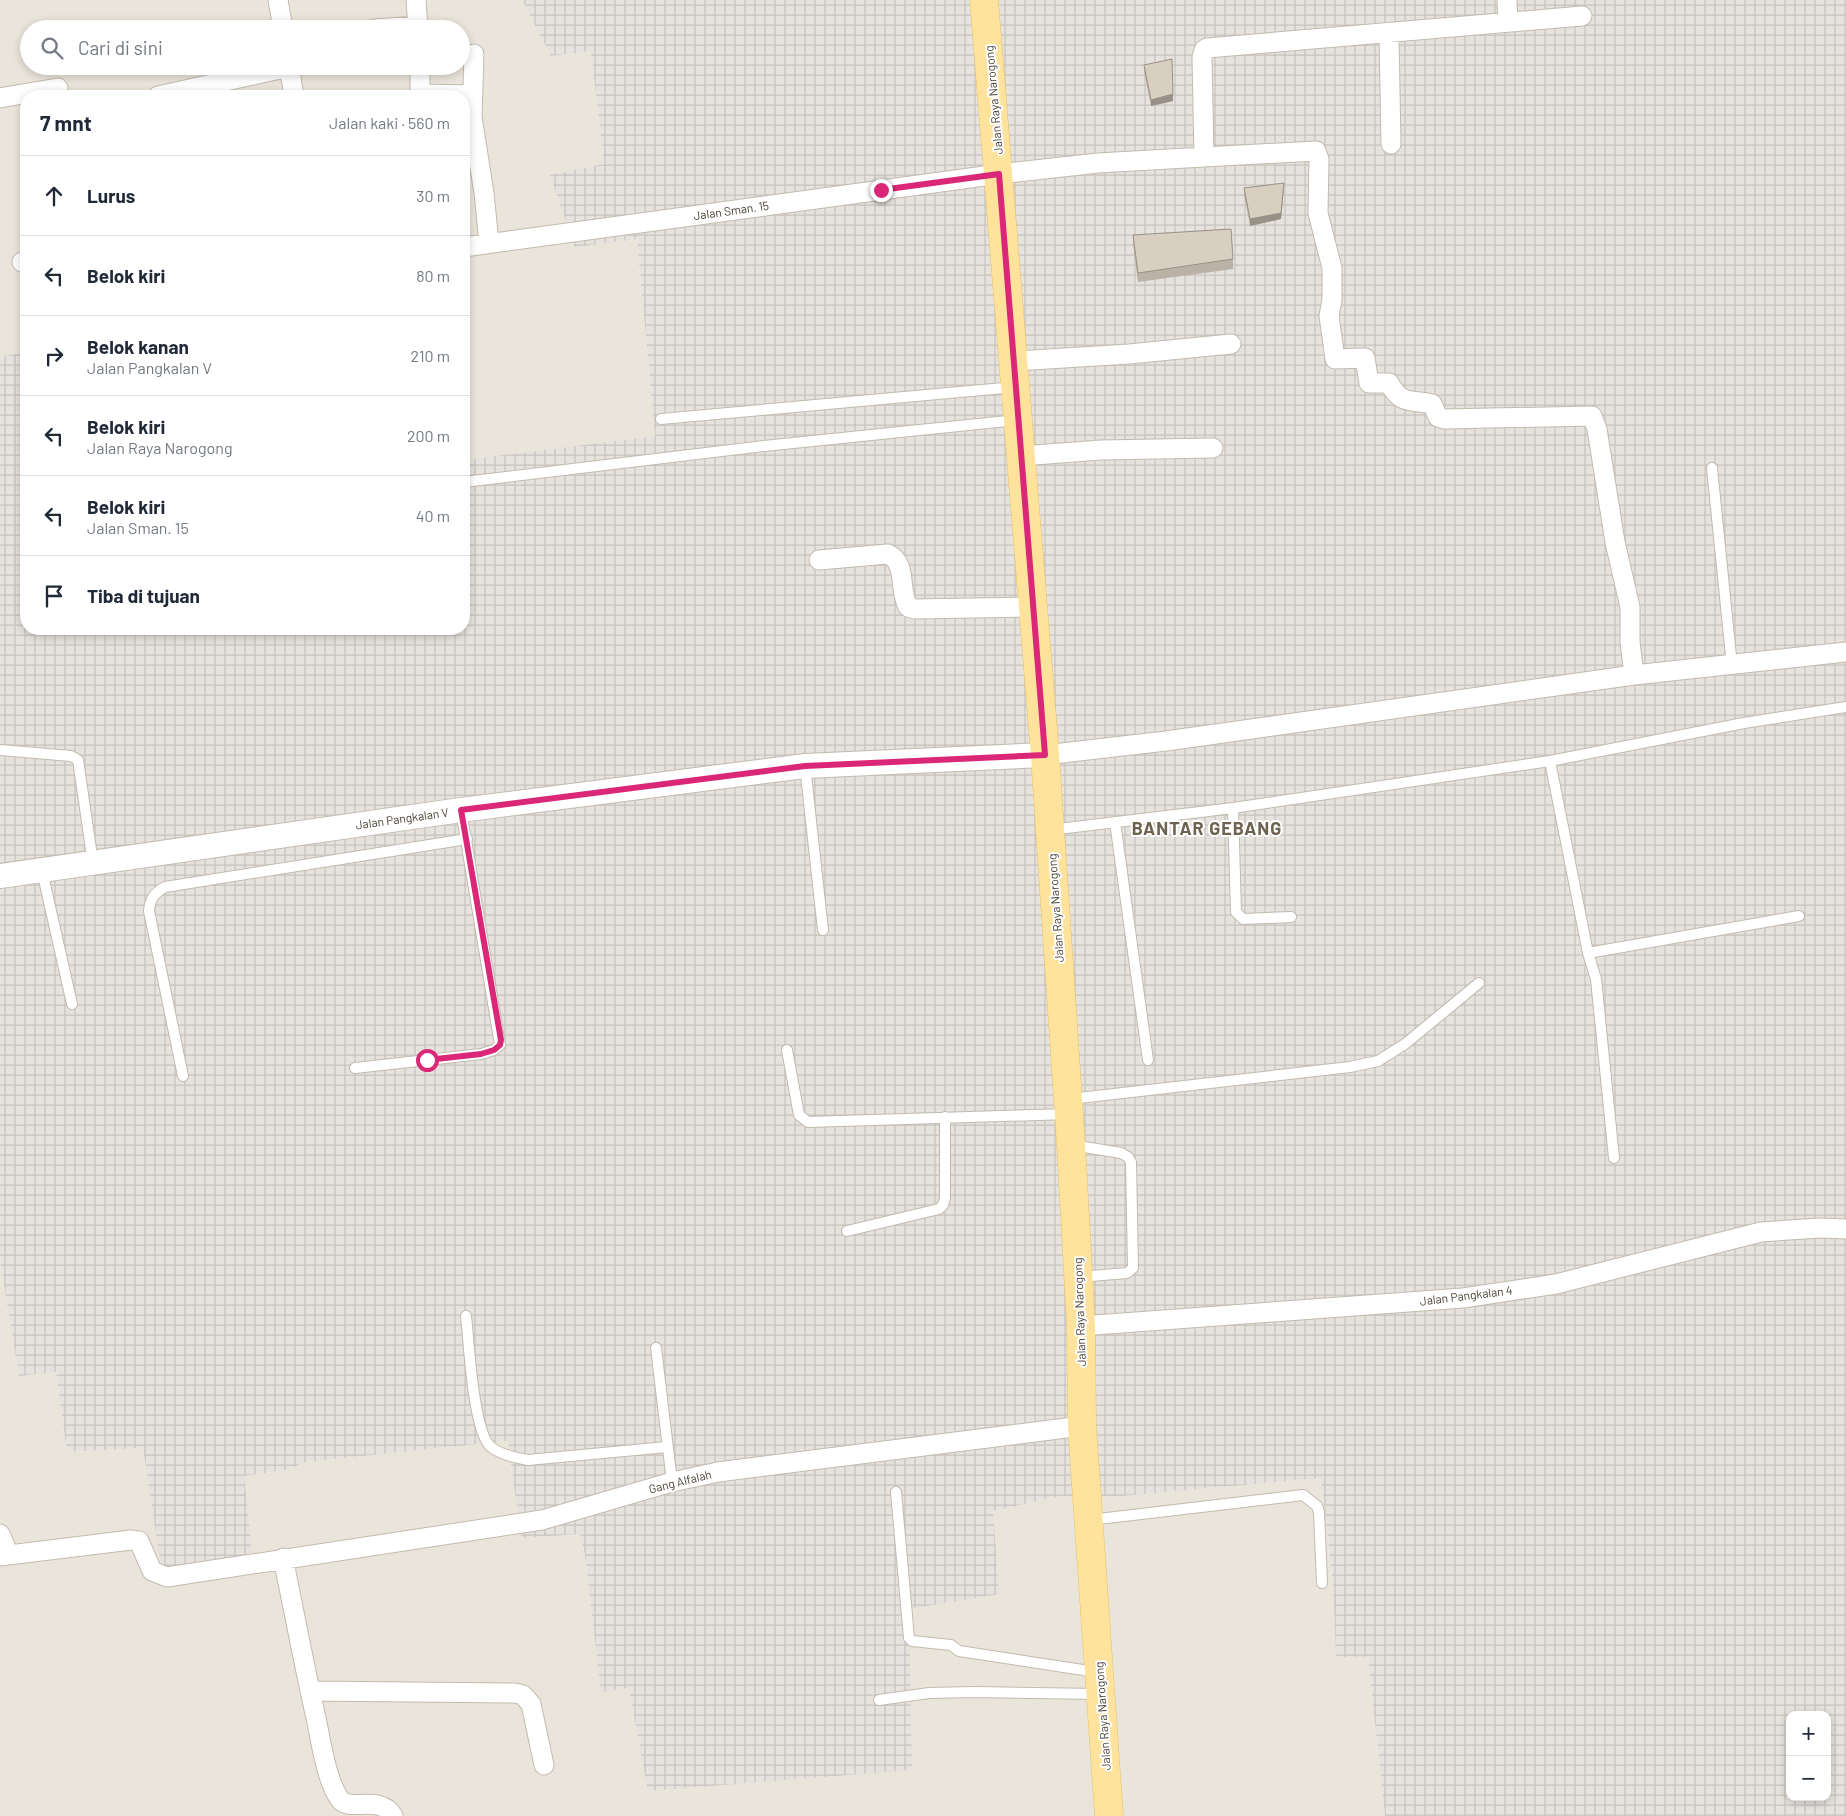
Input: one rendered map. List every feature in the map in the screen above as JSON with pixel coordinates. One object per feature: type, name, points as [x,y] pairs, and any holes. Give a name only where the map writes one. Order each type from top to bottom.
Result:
[{"type":"main road","name":"Jalan Raya Narogong","points":[[984,0],[1045,755],[1072,1145],[1080,1326],[1082,1426],[1109,1816]]},
{"type":"street","points":[[278,0],[281,20]]},
{"type":"street","points":[[416,0],[417,20]]},
{"type":"street","points":[[1507,0],[1508,22]]},
{"type":"street","points":[[1204,157],[1204,50],[1208,48],[1582,16]]},
{"type":"street","points":[[1389,34],[1391,144]]},
{"type":"street","points":[[474,54],[471,95],[489,244]]},
{"type":"street","points":[[185,90],[253,75]]},
{"type":"street","points":[[290,75],[293,90]]},
{"type":"street","points":[[420,75],[420,90]]},
{"type":"street","points":[[46,90],[58,88]]},
{"type":"street","points":[[0,98],[20,95]]},
{"type":"street","name":"Jalan Sman. 15","points":[[470,246],[999,174],[1098,163],[1316,151],[1319,159],[1318,213],[1332,268],[1332,300],[1329,316],[1335,359],[1365,358],[1369,383],[1389,383],[1395,394],[1404,401],[1432,404],[1438,417],[1444,419],[1592,416],[1597,429],[1615,542],[1630,607],[1630,642],[1634,675]]},
{"type":"street","points":[[1015,374],[1129,354],[1231,344]]},
{"type":"street","points":[[1021,456],[1101,450],[1212,448]]},
{"type":"street","points":[[819,560],[888,554],[899,562],[904,600],[908,607],[915,609],[1032,607]]},
{"type":"street","points":[[1045,755],[1166,741],[1634,675],[1732,666],[1846,652]]},
{"type":"street","name":"Jalan Pangkalan V","points":[[0,876],[42,872],[461,810],[805,766],[1045,755]]},
{"type":"street","name":"Jalan Pangkalan 4","points":[[1080,1326],[1463,1298],[1556,1284],[1761,1232],[1820,1228],[1846,1229]]},
{"type":"street","name":"Gang Alfalah","points":[[5,1556],[132,1540],[139,1541],[144,1548],[152,1572],[167,1577],[542,1520],[672,1482],[718,1472],[1082,1426]]},
{"type":"street","points":[[0,1534],[5,1556]]},
{"type":"street","points":[[283,1558],[325,1762],[339,1799],[344,1803],[374,1804],[384,1807],[393,1816]]},
{"type":"street","points":[[310,1691],[515,1693],[523,1695],[531,1704],[544,1765]]},
{"type":"lane","points":[[662,419],[1015,374]]},
{"type":"lane","points":[[470,481],[764,446],[1018,420]]},
{"type":"lane","points":[[1712,468],[1732,666]]},
{"type":"lane","points":[[1049,830],[1233,808],[1550,761],[1744,723],[1846,708]]},
{"type":"lane","points":[[0,750],[71,756],[78,760],[94,863]]},
{"type":"lane","points":[[1550,761],[1588,953],[1596,979],[1614,1158]]},
{"type":"lane","points":[[805,766],[823,930]]},
{"type":"lane","points":[[1233,808],[1236,912],[1243,919],[1291,916]]},
{"type":"lane","points":[[355,1068],[481,1054],[494,1050],[500,1045],[461,810]]},
{"type":"lane","points":[[1115,822],[1148,1060]]},
{"type":"lane","points":[[183,1076],[149,911],[150,900],[157,891],[166,887],[467,839]]},
{"type":"lane","points":[[42,872],[72,1004]]},
{"type":"lane","points":[[1588,953],[1799,916]]},
{"type":"lane","points":[[787,1050],[799,1115],[808,1122],[945,1117],[1069,1107],[1350,1067],[1378,1061],[1405,1044],[1480,983]]},
{"type":"lane","points":[[847,1231],[939,1209],[943,1205],[946,1198],[945,1117]]},
{"type":"lane","points":[[1072,1145],[1122,1153],[1131,1162],[1133,1268],[1127,1273],[1078,1277]]},
{"type":"lane","points":[[466,1316],[478,1424],[491,1447],[512,1457],[528,1460],[667,1448]]},
{"type":"lane","points":[[656,1348],[672,1482]]},
{"type":"lane","points":[[896,1492],[909,1638],[912,1641],[952,1645],[959,1651],[1066,1665],[1100,1683]]},
{"type":"lane","points":[[1090,1520],[1303,1494],[1317,1506],[1319,1512],[1322,1583]]},
{"type":"lane","points":[[879,1700],[929,1694],[1100,1683]]},
{"type":"shaded area","points":[[0,0],[522,0],[551,56],[591,51],[604,165],[551,176],[637,239],[655,437],[470,459],[470,90],[20,90],[20,353],[0,357]]},
{"type":"shaded area","points":[[522,0],[1846,0],[1846,1816],[1385,1816],[1368,1657],[1336,1657],[1333,1584],[1321,1478],[1123,1496],[1060,1496],[993,1511],[999,1594],[909,1609],[912,1770],[648,1791],[629,1688],[601,1692],[585,1555],[580,1534],[521,1538],[508,1441],[306,1462],[286,1470],[244,1476],[254,1572],[163,1579],[143,1448],[67,1452],[56,1372],[19,1376],[0,1261],[0,357],[20,353],[20,635],[470,635],[470,459],[655,436],[637,239],[575,247],[550,175],[604,164],[591,51],[551,56]]},
{"type":"shaded area","points":[[0,1262],[19,1375],[56,1372],[67,1452],[143,1448],[244,1476],[286,1470],[306,1462],[508,1441],[521,1538],[580,1533],[585,1555],[601,1691],[629,1688],[649,1791],[909,1609],[992,1511],[1060,1496],[1123,1496],[1321,1478],[1333,1584],[1336,1657],[1368,1657],[1385,1816],[0,1816]]},
{"type":"building","points":[[1172,59],[1173,94],[1151,100],[1144,65]]},
{"type":"building","points":[[1284,183],[1281,213],[1250,219],[1244,188]]},
{"type":"building","points":[[1231,229],[1233,259],[1138,273],[1133,235]]},
{"type":"district","name":"BANTAR GEBANG","points":[[1207,828]]},
{"type":"route","points":[[427,1060],[488,1053],[500,1045],[501,1040],[461,810],[805,766],[1045,755],[999,174],[881,190]]}]
